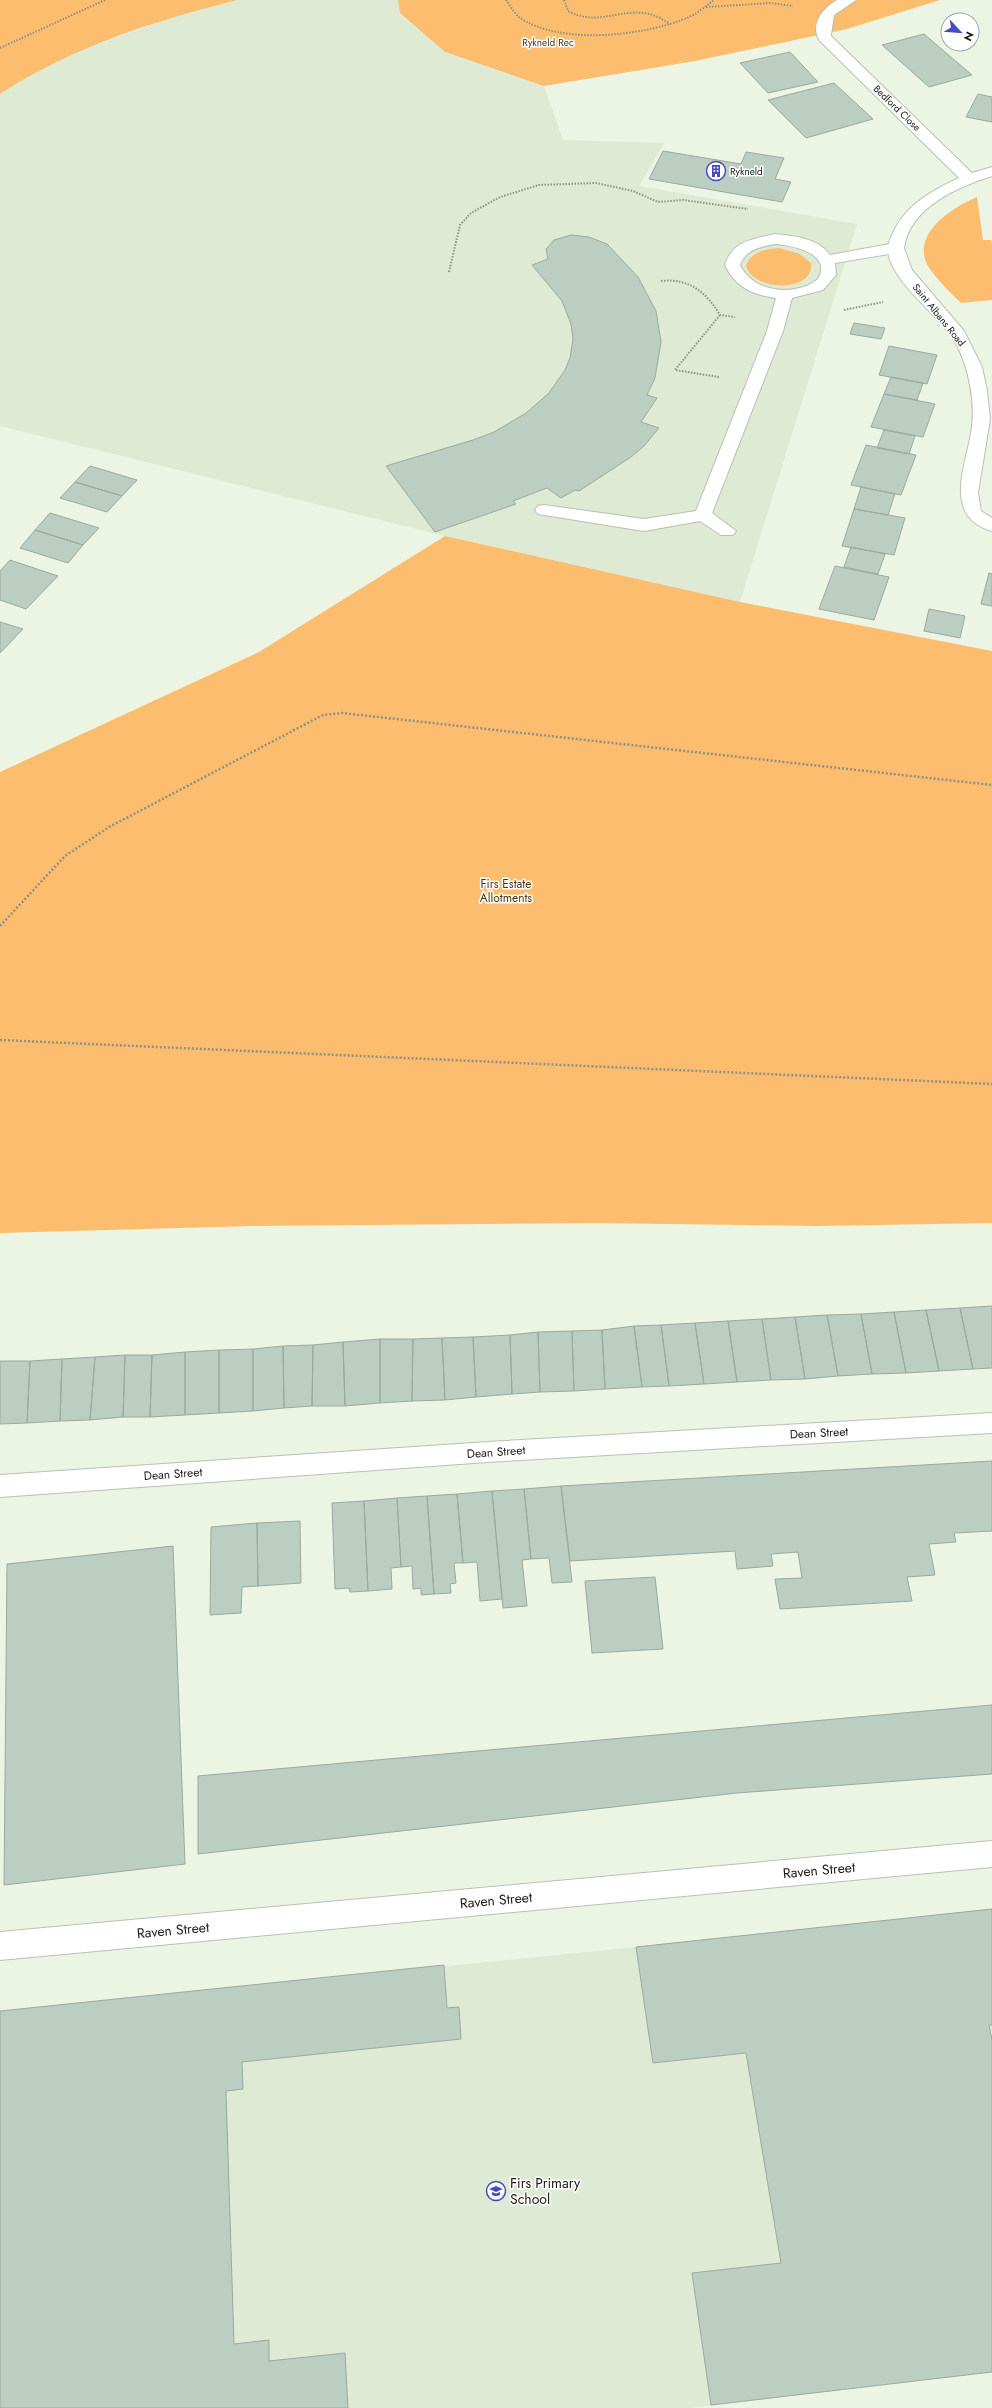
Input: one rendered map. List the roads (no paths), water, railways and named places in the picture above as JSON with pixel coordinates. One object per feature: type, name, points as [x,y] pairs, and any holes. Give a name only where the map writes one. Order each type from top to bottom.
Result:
[{"type":"street","name":"Bedford Close","points":[[849,0],[832,8],[825,17],[822,27],[825,38],[969,179]]},
{"type":"street","points":[[827,260],[896,248],[901,233],[916,213],[935,196],[969,179],[992,171]]},
{"type":"street","points":[[780,239],[807,244],[819,251],[827,260],[830,268],[828,276],[822,284],[806,292],[785,295],[753,289],[741,281],[733,272],[732,263],[736,254],[746,246],[759,241],[780,239]]},
{"type":"street","name":"Saint Albans Road","points":[[896,248],[900,263],[908,277],[963,343],[976,373],[982,410],[978,449],[969,485],[968,500],[974,514],[992,525]]},
{"type":"street","points":[[703,515],[781,314],[785,295]]},
{"type":"street","points":[[544,510],[644,525],[703,515],[727,531]]},
{"type":"street","name":"Dean Street","points":[[0,1486],[488,1452],[992,1423]]},
{"type":"street","name":"Raven Street","points":[[0,1946],[992,1854]]},
{"type":"place","name":"Rykneld","points":[[716,171]]},
{"type":"place","name":"Firs Primary School","points":[[496,2191]]},
{"type":"park label","name":"Rykneld Rec","points":[[548,42]]},
{"type":"park label","name":"Firs Estate Allotments","points":[[506,891]]}]
